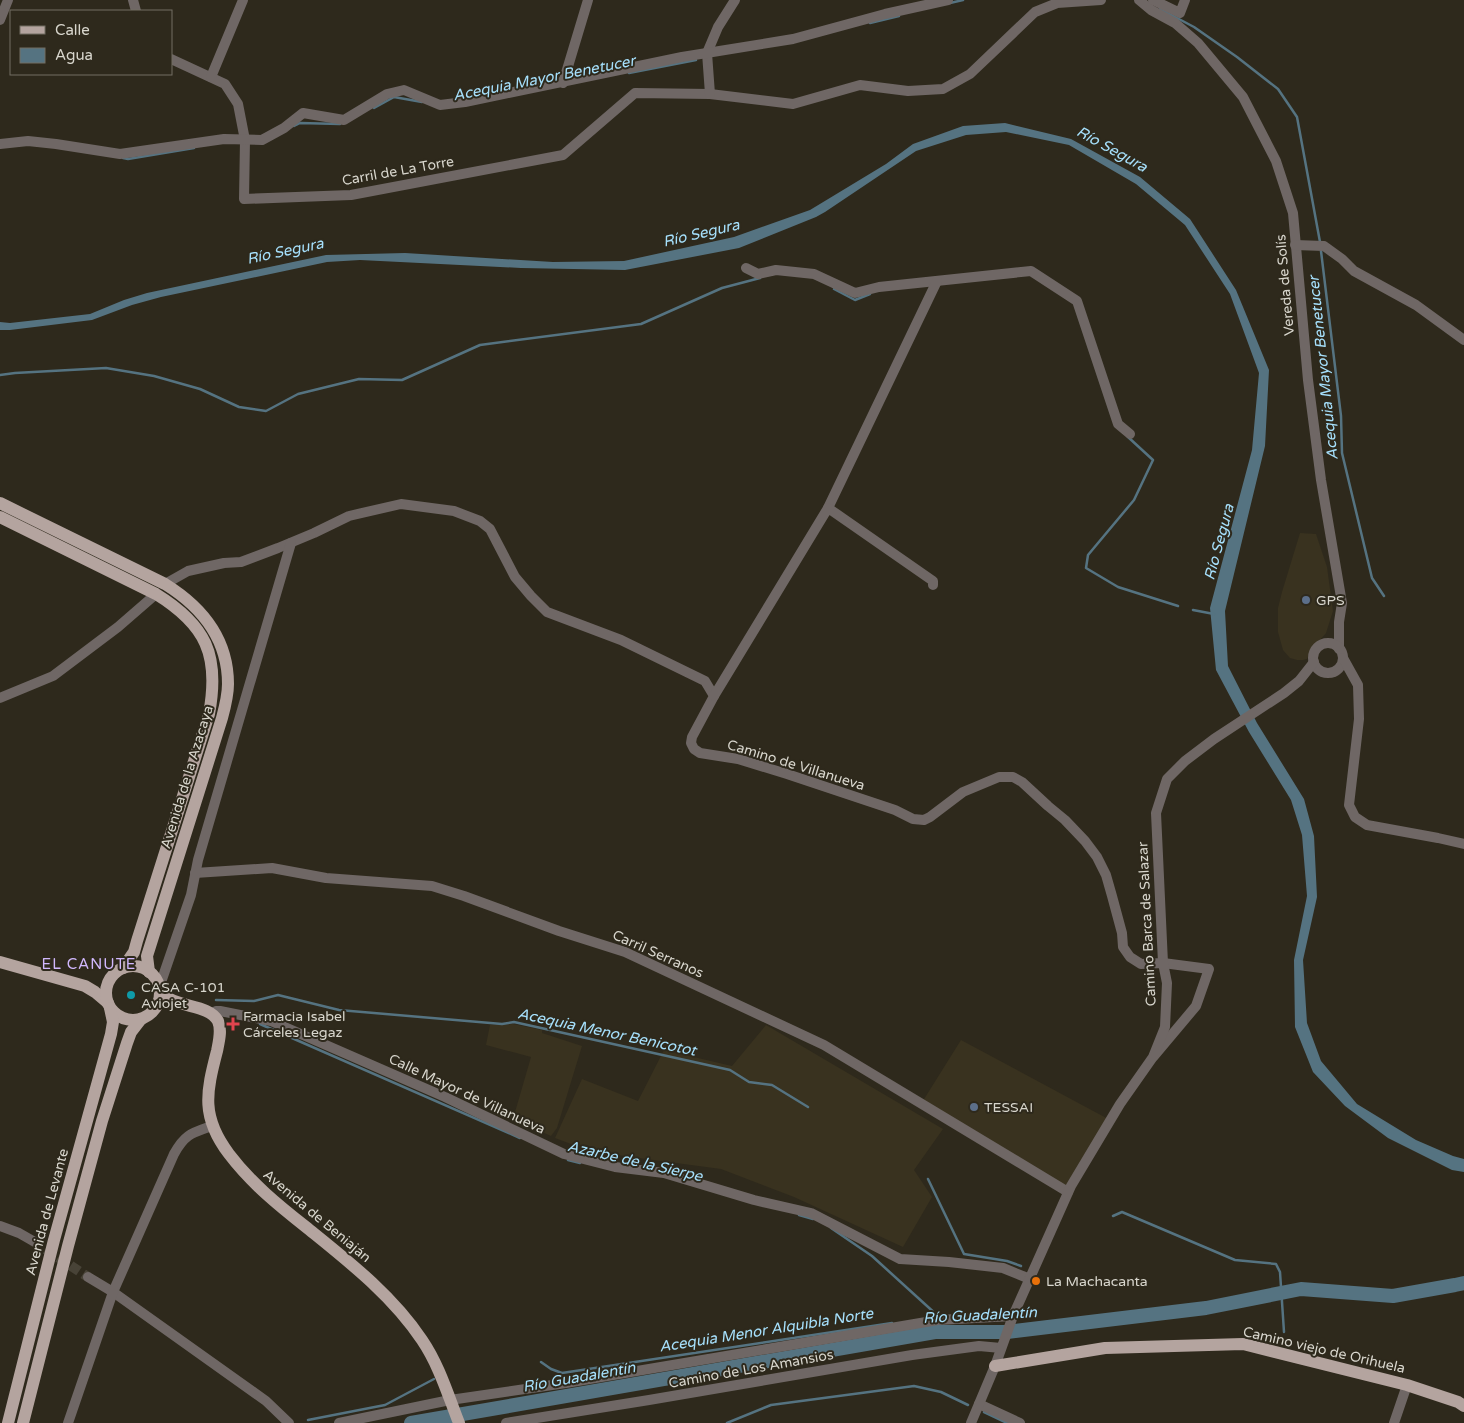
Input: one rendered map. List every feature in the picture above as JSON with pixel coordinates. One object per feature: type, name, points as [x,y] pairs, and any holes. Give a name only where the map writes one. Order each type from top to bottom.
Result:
[{"type":"main road","name":"Avenida de la Azacaya","points":[[0,503],[165,584],[193,604],[204,616],[222,647],[228,684],[222,718],[147,956],[149,972]]},
{"type":"main road","name":"Avenida de la Azacaya","points":[[0,517],[156,594],[172,604],[184,613],[195,626],[209,651],[212,666],[212,696],[209,714],[138,941],[134,952],[118,972]]},
{"type":"main road","points":[[0,962],[85,986],[95,992],[116,1015],[124,1019],[132,1020],[146,1016],[165,1007],[187,1006]]},
{"type":"main road","points":[[85,986],[98,984],[118,972],[136,967],[149,972],[157,982],[159,989],[158,1002],[146,1016]]},
{"type":"main road","points":[[109,1006],[106,991],[109,980],[118,972]]},
{"type":"main road","points":[[159,989],[167,998],[211,1014]]},
{"type":"main road","name":"Avenida de Levante","points":[[8,1423],[54,1240],[111,1034],[113,1022],[109,1006]]},
{"type":"main road","name":"Avenida de Beniaján","points":[[211,1014],[218,1022],[220,1031],[208,1093],[212,1126],[229,1154],[255,1184],[361,1273],[402,1314],[427,1347],[459,1423]]},
{"type":"main road","name":"Avenida de Levante","points":[[23,1423],[102,1121],[131,1032],[146,1016]]},
{"type":"main road","name":"Camino viejo de Orihuela","points":[[995,1366],[1105,1348],[1243,1344],[1407,1385],[1458,1402],[1464,1406]]},
{"type":"street","points":[[0,20],[8,0]]},
{"type":"street","points":[[210,77],[243,0]]},
{"type":"street","points":[[564,82],[588,0]]},
{"type":"street","points":[[735,0],[718,27],[707,53],[710,94],[793,104],[860,86],[908,91],[942,88],[970,74],[1035,12],[1057,3],[1101,0]]},
{"type":"street","points":[[0,144],[28,141],[120,154],[224,139],[262,140],[284,128],[303,113],[344,120],[387,94],[404,90],[440,105],[465,102],[707,53],[793,39],[932,2],[948,0]]},
{"type":"street","name":"Vereda de Solís","points":[[1139,0],[1151,10],[1175,22],[1198,43],[1243,97],[1276,161],[1293,212],[1308,380],[1320,480],[1342,603],[1339,622],[1341,653]]},
{"type":"street","points":[[1153,0],[1180,12],[1186,0]]},
{"type":"street","name":"Carril de La Torre","points":[[172,60],[225,84],[238,104],[245,140],[244,199],[351,195],[563,155],[635,93],[710,94]]},
{"type":"street","points":[[1296,245],[1324,246],[1342,259],[1354,271],[1416,305],[1464,340]]},
{"type":"street","points":[[746,268],[758,274],[776,270],[814,274],[855,293],[879,286],[1031,271],[1078,301],[1118,424],[1130,434]]},
{"type":"street","points":[[714,696],[828,508],[937,280]]},
{"type":"street","points":[[165,584],[188,572],[224,563],[241,562],[291,543],[349,516],[401,504],[454,511],[480,521],[490,529],[515,577],[530,596],[547,612],[621,640],[706,681],[714,696]]},
{"type":"street","points":[[828,508],[933,581],[933,585]]},
{"type":"street","points":[[159,989],[191,895],[198,860],[291,543]]},
{"type":"street","points":[[0,698],[53,676],[118,627],[156,594]]},
{"type":"street","name":"Vereda de Solís","points":[[1326,644],[1339,622]]},
{"type":"street","points":[[1341,653],[1340,667],[1333,672],[1323,672],[1314,662],[1315,651],[1322,645],[1331,644],[1341,653],[1358,684],[1359,719],[1349,805],[1355,817],[1366,825],[1464,844]]},
{"type":"street","name":"Camino Barca de Salazar","points":[[971,1423],[995,1366],[1013,1316],[1068,1192],[1120,1104],[1154,1056],[1165,1027],[1167,982],[1163,963],[1156,813],[1167,779],[1185,761],[1214,739],[1300,680],[1314,662]]},
{"type":"street","points":[[1337,670],[1358,684]]},
{"type":"street","name":"Camino Barca de Salazar","points":[[1300,680],[1323,672]]},
{"type":"street","name":"Camino de Villanueva","points":[[714,696],[692,737],[691,743],[694,749],[700,753],[738,759],[787,774],[895,810],[913,819],[924,820],[963,792],[999,777],[1014,777],[1065,820],[1097,857],[1106,875],[1122,933],[1123,947],[1130,956],[1141,964],[1163,963]]},
{"type":"street","name":"Carril Serranos","points":[[196,873],[272,868],[326,878],[432,886],[625,952],[824,1045],[1068,1192]]},
{"type":"street","points":[[1154,1056],[1196,1006],[1209,969],[1163,963]]},
{"type":"street","name":"Calle Mayor de Villanueva","points":[[211,1014],[220,1011],[271,1021],[445,1098],[564,1154],[615,1167],[664,1173],[754,1200],[811,1213],[900,1259],[1003,1268],[1030,1279]]},
{"type":"street","points":[[68,1423],[114,1292],[174,1154],[184,1139],[212,1126]]},
{"type":"street","points":[[0,1226],[33,1241]]},
{"type":"street","points":[[88,1277],[114,1292],[266,1401],[289,1423]]},
{"type":"street","points":[[339,1423],[450,1402],[938,1320],[1013,1316]]},
{"type":"street","name":"Camino de Los Amansios","points":[[506,1423],[912,1355],[979,1346],[1001,1348]]},
{"type":"street","points":[[1394,1423],[1407,1385]]},
{"type":"street","points":[[979,1404],[1020,1423]]},
{"type":"shaded area","name":"GPS","points":[[1300,533],[1316,534],[1327,567],[1333,611],[1326,633],[1311,650],[1307,659],[1297,660],[1290,658],[1283,650],[1278,632],[1278,608]]},
{"type":"shaded area","points":[[513,1024],[542,1030],[542,1033],[582,1046],[557,1128],[551,1136],[513,1119],[531,1057],[486,1045],[490,1025]]},
{"type":"shaded area","points":[[766,1025],[943,1129],[914,1170],[932,1197],[903,1247],[794,1197],[721,1169],[624,1156],[579,1147],[555,1138],[582,1079],[638,1101],[664,1050],[732,1066]]},
{"type":"shaded area","points":[[961,1040],[1110,1120],[1068,1192],[921,1104]]},
{"type":"water","points":[[1005,123],[1071,139],[1140,177],[1190,219],[1236,290],[1269,370],[1265,446],[1225,611],[1228,666],[1257,723],[1304,799],[1314,836],[1317,897],[1303,960],[1307,1023],[1321,1061],[1357,1104],[1416,1140],[1464,1159],[1464,1172],[1452,1170],[1388,1138],[1345,1106],[1313,1072],[1295,1027],[1294,960],[1307,896],[1302,835],[1291,800],[1249,732],[1216,670],[1210,608],[1252,450],[1259,373],[1230,294],[1185,225],[1136,184],[1069,145],[1006,132],[966,135],[916,151],[816,217],[739,248],[625,270],[521,268],[360,260],[327,262],[161,297],[132,305],[92,320],[0,330],[0,322],[10,323],[90,314],[147,293],[326,255],[405,253],[553,262],[624,261],[734,237],[810,210],[886,164],[913,144],[963,126]]},
{"type":"waterway","name":"Acequia Mayor Benetucer","points":[[950,3],[963,0]]},
{"type":"waterway","name":"Acequia Mayor Benetucer","points":[[1160,9],[1194,27],[1278,89],[1297,117],[1320,242]]},
{"type":"waterway","name":"Acequia Mayor Benetucer","points":[[870,23],[899,16]]},
{"type":"waterway","name":"Acequia Mayor Benetucer","points":[[629,73],[696,60]]},
{"type":"waterway","name":"Acequia Mayor Benetucer","points":[[374,108],[394,97],[422,102]]},
{"type":"waterway","name":"Acequia Mayor Benetucer","points":[[294,126],[300,123],[340,124]]},
{"type":"waterway","name":"Acequia Mayor Benetucer","points":[[123,158],[128,159],[194,148]]},
{"type":"waterway","name":"Acequia Mayor Benetucer","points":[[1321,251],[1341,416],[1342,453],[1372,578],[1384,596]]},
{"type":"waterway","points":[[0,375],[106,368],[154,376],[200,389],[239,407],[266,411],[298,394],[359,379],[402,380],[480,345],[641,324],[722,288],[760,278]]},
{"type":"waterway","points":[[834,289],[855,300],[870,294]]},
{"type":"waterway","points":[[1128,437],[1153,460],[1134,500],[1088,555],[1086,568],[1118,587],[1178,606]]},
{"type":"waterway","points":[[1193,610],[1214,614]]},
{"type":"waterway","name":"Acequia Menor Benicotot","points":[[216,1000],[254,1001],[278,995],[339,1010],[502,1024],[514,1022],[730,1070],[749,1082],[772,1085],[808,1107]]},
{"type":"waterway","name":"Azarbe de la Sierpe","points":[[260,1024],[520,1138]]},
{"type":"waterway","name":"Azarbe de la Sierpe","points":[[568,1160],[580,1163]]},
{"type":"waterway","name":"Acequia Menor Benicotot","points":[[928,1179],[964,1254],[1007,1261],[1021,1266]]},
{"type":"waterway","name":"Acequia Menor Benicotot","points":[[1113,1216],[1122,1212],[1235,1260],[1276,1264],[1280,1272],[1284,1332]]},
{"type":"waterway","name":"Azarbe de la Sierpe","points":[[799,1215],[813,1219]]},
{"type":"waterway","name":"Azarbe de la Sierpe","points":[[831,1228],[872,1256],[938,1316]]},
{"type":"waterway","name":"Río Guadalentín","points":[[411,1423],[935,1332],[1007,1332],[1206,1308],[1301,1289],[1393,1296],[1464,1283]]},
{"type":"waterway","name":"Acequia Menor Alquibla Norte","points":[[541,1362],[551,1369],[562,1373],[892,1323]]},
{"type":"waterway","name":"Acequia Menor Alquibla Norte","points":[[308,1420],[385,1405],[434,1379]]},
{"type":"waterway","points":[[727,1423],[771,1405],[914,1386],[941,1392],[968,1405]]},
{"type":"waterway","points":[[984,1412],[1007,1423]]},
{"type":"tunnel","points":[[33,1241],[88,1277]]},
{"type":"place","name":"GPS","points":[[1306,600]]},
{"type":"place","name":"CASA C-101 Aviojet","points":[[131,995]]},
{"type":"place","name":"Farmacia Isabel Cárceles Legaz","points":[[233,1024]]},
{"type":"place","name":"TESSAI","points":[[974,1107]]},
{"type":"place","name":"La Machacanta","points":[[1036,1281]]},
{"type":"district","name":"EL CANUTE","points":[[89,964]]},
{"type":"water label","name":"Río Segura","points":[[1112,149]]},
{"type":"water label","name":"Río Segura","points":[[701,233]]},
{"type":"water label","name":"Río Segura","points":[[285,251]]},
{"type":"water label","name":"Río Segura","points":[[1219,542]]}]
